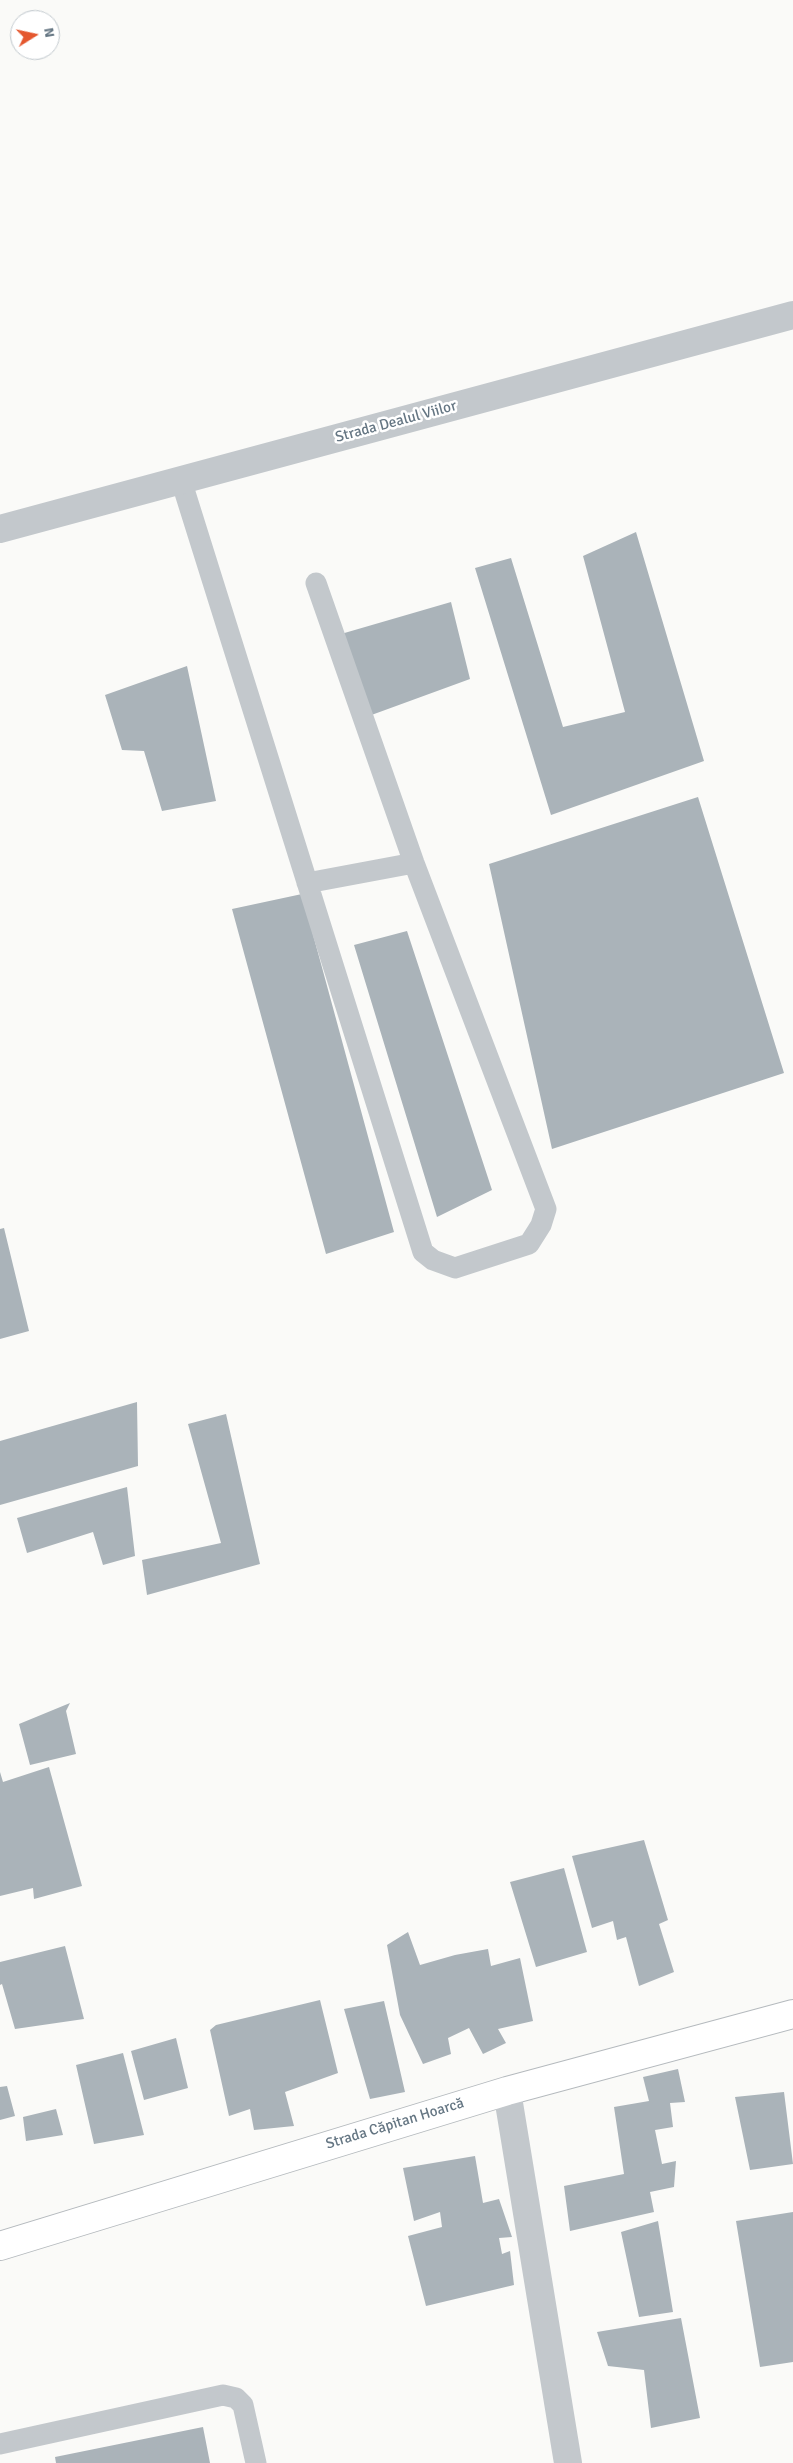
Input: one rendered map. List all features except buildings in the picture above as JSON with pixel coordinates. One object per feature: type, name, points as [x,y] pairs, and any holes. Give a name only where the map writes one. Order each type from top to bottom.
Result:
[{"type":"main road","name":"Strada Căpitan Hoarcă","points":[[0,2246],[507,2090],[793,2014]]},
{"type":"street","name":"Strada Dealul Viilor","points":[[0,529],[793,315]]},
{"type":"street","points":[[507,2090],[568,2463]]},
{"type":"lane","points":[[181,480],[422,1252],[433,1260],[455,1268],[529,1244],[541,1224],[546,1209],[414,863],[316,583]]},
{"type":"lane","points":[[307,883],[414,863]]},
{"type":"lane","points":[[0,2444],[223,2395],[236,2398],[243,2405],[256,2463]]}]
